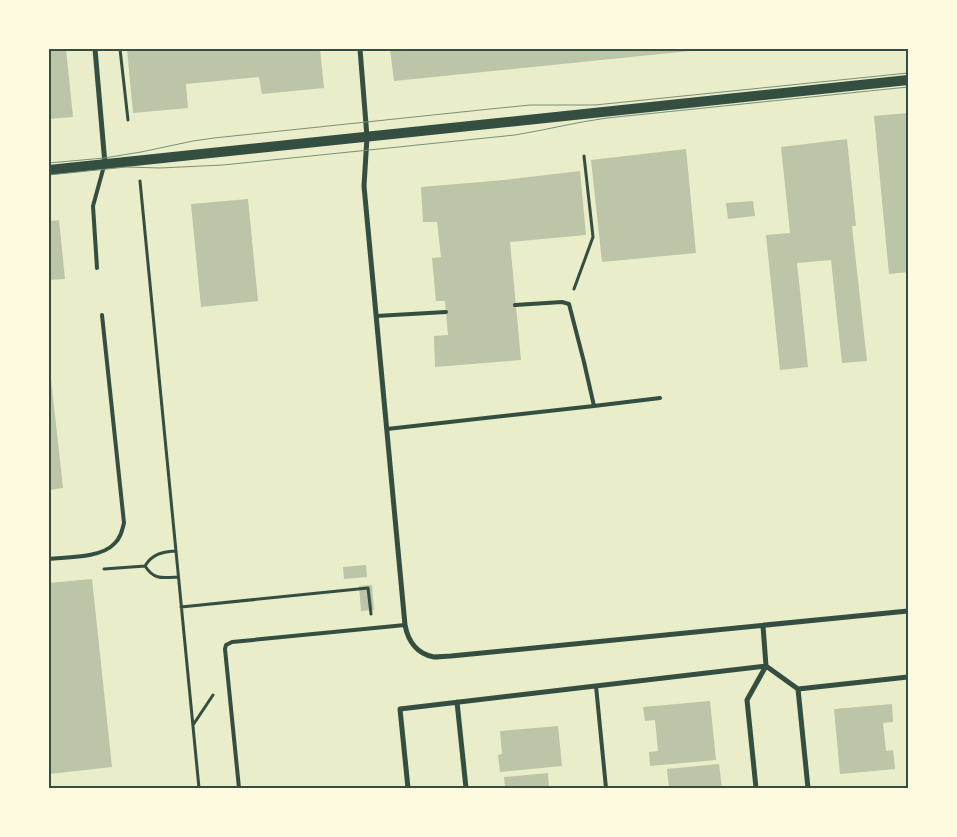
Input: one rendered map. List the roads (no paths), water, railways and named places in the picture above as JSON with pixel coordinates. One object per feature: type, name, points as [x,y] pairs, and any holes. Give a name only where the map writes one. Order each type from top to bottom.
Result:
[{"type":"main road","points":[[49,170],[908,80]]},
{"type":"street","points":[[95,49],[105,164]]},
{"type":"street","points":[[360,49],[367,137],[364,186],[405,625],[411,642],[420,652],[434,657],[451,656],[908,611]]},
{"type":"street","points":[[756,788],[747,700],[766,666],[763,626]]},
{"type":"street","points":[[408,788],[400,709],[766,666],[798,689],[908,678]]},
{"type":"street","points":[[798,689],[808,788]]},
{"type":"street","points":[[457,702],[466,788]]},
{"type":"lane","points":[[97,268],[93,206],[105,164]]},
{"type":"lane","points":[[515,305],[562,302],[569,304],[594,406]]},
{"type":"lane","points":[[376,316],[446,312]]},
{"type":"lane","points":[[49,559],[92,554],[107,550],[115,544],[122,533],[124,523],[102,315]]},
{"type":"lane","points":[[387,429],[660,398]]},
{"type":"lane","points":[[239,788],[227,674],[226,645],[232,642],[405,625]]},
{"type":"lane","points":[[596,686],[606,788]]},
{"type":"tram line","points":[[49,163],[104,158],[214,138],[490,109],[530,105],[595,105],[908,73]]},
{"type":"tram line","points":[[49,175],[126,167],[160,168],[223,165],[515,135],[607,118],[908,87]]}]
